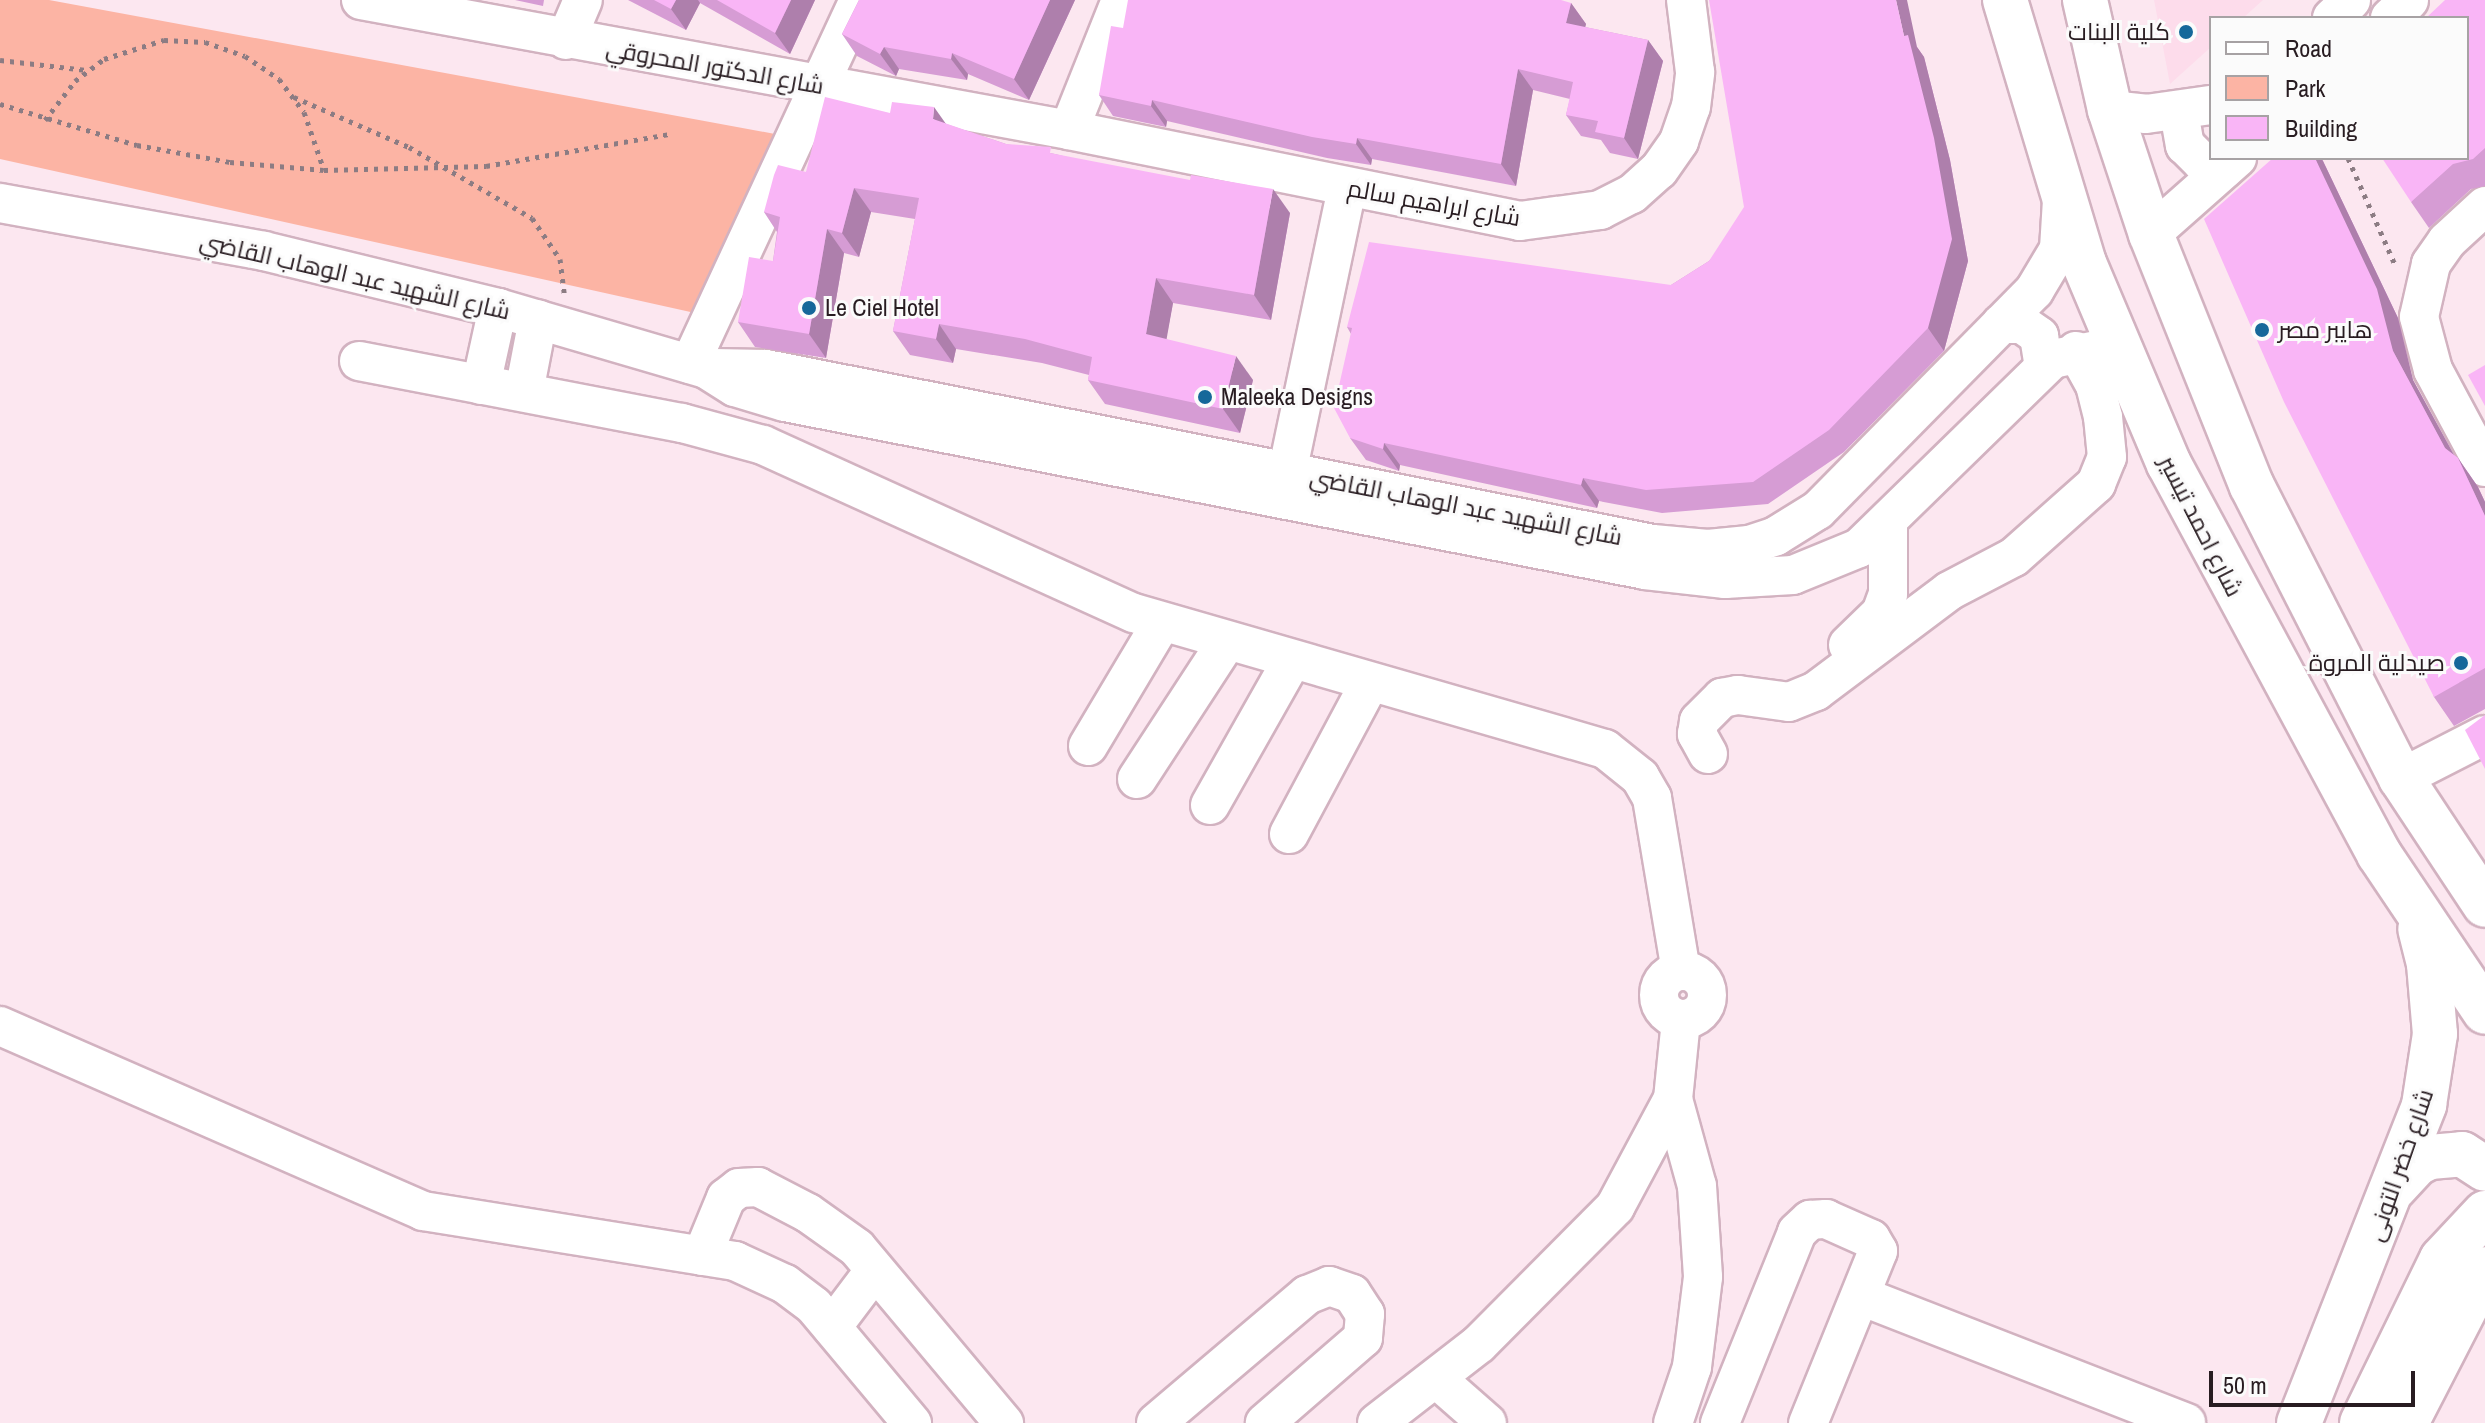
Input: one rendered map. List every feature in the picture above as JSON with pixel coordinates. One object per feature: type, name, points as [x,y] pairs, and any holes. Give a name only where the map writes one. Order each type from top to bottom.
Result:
[{"type":"main road","name":"شارع احمد تيسير","points":[[2005,0],[2062,197],[2121,354],[2236,596],[2407,897],[2485,1012]]},
{"type":"main road","points":[[2085,0],[2110,110],[2151,234],[2252,486],[2401,778],[2485,905]]},
{"type":"main road","name":"شارع خضر التونى","points":[[2299,1423],[2394,1188],[2424,1105],[2435,1034],[2429,964],[2407,897]]},
{"type":"main road","points":[[2394,1188],[2410,1169],[2430,1157],[2462,1154],[2485,1169]]},
{"type":"main road","points":[[2362,1423],[2442,1259],[2485,1213]]},
{"type":"main road","points":[[2406,1423],[2485,1269]]},
{"type":"street","name":"شارع الدكتور المحروقي","points":[[361,0],[1069,130]]},
{"type":"street","points":[[566,40],[583,0]]},
{"type":"street","points":[[698,366],[859,0]]},
{"type":"street","points":[[1069,130],[1121,0]]},
{"type":"street","points":[[2334,16],[2351,0]]},
{"type":"street","points":[[2392,16],[2409,0]]},
{"type":"street","name":"شارع ابراهيم سالم","points":[[1069,130],[1347,189],[1520,221],[1600,210],[1632,194],[1666,161],[1691,107],[1695,72],[1683,1]]},
{"type":"street","points":[[2110,110],[2195,109]]},
{"type":"street","points":[[2195,109],[2180,134],[2192,155],[2209,159]]},
{"type":"street","points":[[2151,234],[2230,163]]},
{"type":"street","points":[[1287,473],[1347,189]]},
{"type":"street","name":"شارع الشهيد عبد الوهاب القاضي","points":[[698,366],[766,369],[1653,544],[1708,549],[1749,545],[1776,536],[1818,510],[2001,324],[2050,268],[2064,223],[2062,197]]},
{"type":"street","name":"شارع الشهيد عبد الوهاب القاضي","points":[[0,203],[264,251],[498,308],[698,366],[735,387],[785,402],[1645,570],[1759,581],[1793,575],[1859,548],[2060,358]]},
{"type":"street","points":[[2485,206],[2447,241],[2431,264],[2419,317],[2433,370],[2474,419],[2485,467]]},
{"type":"street","points":[[481,385],[498,308]]},
{"type":"street","points":[[524,392],[552,323]]},
{"type":"street","points":[[1888,523],[1888,594],[1881,613],[1852,643],[1793,683],[1729,675],[1705,681],[1689,697],[1678,723],[1680,742],[1703,764],[1697,734],[1699,721],[1722,698],[1738,695],[1789,702],[1816,691],[1949,591],[2014,557],[2096,484],[2107,457],[2103,417],[2095,385],[2022,324],[2001,324]]},
{"type":"street","points":[[2060,358],[2121,354]]},
{"type":"street","points":[[359,361],[524,392],[763,445],[813,472],[1162,622],[1605,749],[1621,759],[1652,798],[1681,971],[1698,976],[1707,990],[1704,1008],[1681,1020],[1673,1099],[1697,1186],[1703,1277],[1692,1367],[1673,1423]]},
{"type":"street","points":[[1088,746],[1162,622]]},
{"type":"street","points":[[1137,779],[1227,641]]},
{"type":"street","points":[[1210,805],[1292,660]]},
{"type":"street","points":[[1289,834],[1370,682]]},
{"type":"street","points":[[2401,778],[2485,735]]},
{"type":"street","points":[[0,1026],[423,1211],[735,1261],[785,1284],[832,1327],[912,1423]]},
{"type":"street","points":[[1377,1423],[1438,1380],[1615,1207],[1673,1099]]},
{"type":"street","points":[[702,1256],[726,1198],[739,1188],[758,1187],[808,1213],[857,1248],[1004,1423]]},
{"type":"street","points":[[1720,1423],[1803,1225],[1826,1219],[1871,1239],[1877,1258],[1808,1423]]},
{"type":"street","points":[[832,1327],[875,1270]]},
{"type":"street","points":[[1156,1423],[1307,1295],[1329,1286],[1352,1294],[1365,1314],[1363,1338],[1265,1423]]},
{"type":"street","points":[[1861,1296],[2186,1423]]},
{"type":"street","points":[[1438,1380],[1487,1423]]},
{"type":"path","points":[[45,120],[87,70],[143,44],[205,42],[254,61],[294,97],[314,130],[324,170]]},
{"type":"path","points":[[0,60],[87,70]]},
{"type":"path","points":[[294,97],[371,128],[517,208],[545,232],[560,259],[552,323]]},
{"type":"path","points":[[0,104],[45,120],[183,155],[324,170],[447,169],[670,134]]},
{"type":"path","points":[[2349,160],[2419,317]]},
{"type":"shaded area","name":"كلية البنات","points":[[2154,0],[2263,0],[2245,16],[2209,16],[2209,49],[2170,84]]},
{"type":"green space","points":[[0,0],[49,0],[775,134],[695,313],[0,159]]},
{"type":"building","points":[[654,0],[676,0],[671,9]]},
{"type":"building","points":[[717,0],[791,0],[775,33]]},
{"type":"building","points":[[859,0],[1050,0],[1014,79],[952,53],[951,59],[884,47],[880,54],[842,34]]},
{"type":"building","points":[[1128,0],[1561,0],[1571,3],[1566,23],[1648,40],[1624,138],[1595,132],[1598,121],[1566,115],[1573,82],[1518,69],[1501,164],[1357,138],[1356,144],[1312,137],[1152,100],[1151,106],[1099,95],[1111,26],[1123,28]]},
{"type":"building","points":[[1709,0],[1896,0],[1934,138],[1952,239],[1928,328],[1829,430],[1753,482],[1646,490],[1583,478],[1581,485],[1384,443],[1383,449],[1350,438],[1334,408],[1352,328],[1347,327],[1369,242],[1671,285],[1709,261],[1744,207]]},
{"type":"building","points":[[2445,0],[2485,0],[2485,148],[2473,159],[2469,160],[2469,16],[2428,16]]},
{"type":"building","points":[[825,97],[890,113],[892,102],[934,107],[933,119],[1006,144],[1051,147],[1050,153],[1190,180],[1191,175],[1273,189],[1254,295],[1156,278],[1146,334],[1236,356],[1223,409],[1088,380],[1092,357],[1025,339],[939,324],[936,339],[893,331],[919,198],[854,188],[842,233],[827,229],[809,334],[738,322],[749,257],[773,261],[780,217],[764,212],[774,175],[778,165],[806,172]]},
{"type":"building","points":[[2271,160],[2316,160],[2377,289],[2393,351],[2445,448],[2458,458],[2485,516],[2485,668],[2434,697],[2284,402],[2204,219]]},
{"type":"building","points":[[2383,160],[2469,160],[2453,164],[2411,202]]},
{"type":"building","points":[[2485,365],[2485,406],[2468,375]]},
{"type":"building","points":[[2485,715],[2485,769],[2465,730]]},
{"type":"place","name":"كلية البنات","points":[[2186,32]]},
{"type":"place","name":"Le Ciel Hotel","points":[[809,308]]},
{"type":"place","name":"هايبر مصر","points":[[2262,330]]},
{"type":"place","name":"Maleeka Designs","points":[[1205,397]]},
{"type":"place","name":"صيدلية المروة","points":[[2461,663]]}]
